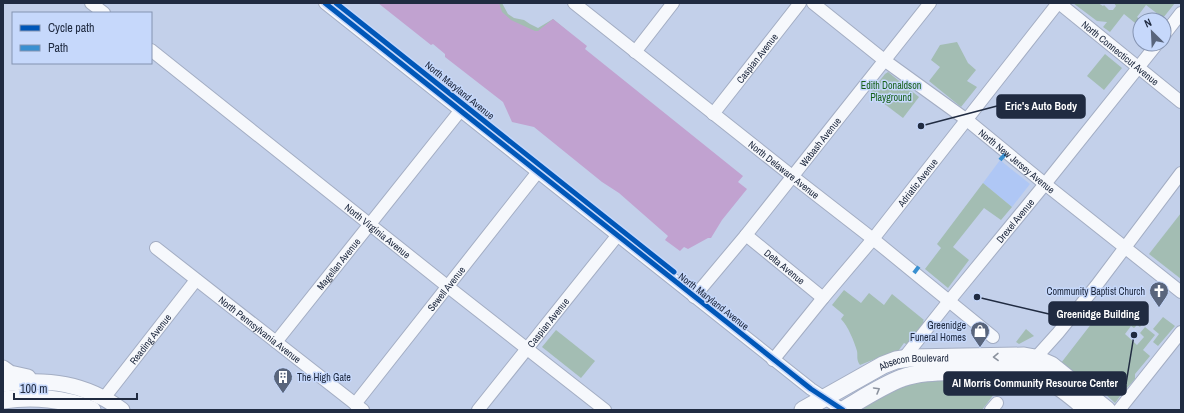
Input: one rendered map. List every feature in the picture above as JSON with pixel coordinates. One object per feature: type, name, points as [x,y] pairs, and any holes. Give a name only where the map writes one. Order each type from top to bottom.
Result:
[{"type":"highway","name":"Absecon Boulevard","points":[[803,410],[882,365],[903,359],[1024,356],[1035,358]]},
{"type":"highway","points":[[1035,358],[1052,365],[1107,410]]},
{"type":"highway","name":"Absecon Boulevard","points":[[843,410],[889,384],[911,376],[935,372],[993,370],[1024,371]]},
{"type":"highway","points":[[1024,371],[1037,375],[1052,383],[1065,391],[1088,410]]},
{"type":"highway","points":[[3,400],[21,398],[43,399],[88,408]]},
{"type":"main road","points":[[3,368],[10,373],[19,376],[39,378],[88,390],[104,398],[122,410]]},
{"type":"main road","points":[[3,384],[23,382],[64,384]]},
{"type":"main road","points":[[3,391],[28,391],[47,394],[88,408]]},
{"type":"street","points":[[91,3],[103,12]]},
{"type":"street","name":"North Maryland Avenue","points":[[325,3],[774,360],[811,389],[843,410]]},
{"type":"street","name":"North Delaware Avenue","points":[[574,3],[873,239],[993,338]]},
{"type":"street","points":[[635,52],[673,3]]},
{"type":"street","name":"Caspian Avenue","points":[[713,114],[800,3]]},
{"type":"street","name":"North New Jersey Avenue","points":[[813,3],[884,60],[967,120],[1181,292]]},
{"type":"street","name":"Wabash Avenue","points":[[694,297],[746,235],[930,3]]},
{"type":"street","name":"North Connecticut Avenue","points":[[1058,3],[1181,102]]},
{"type":"street","name":"Adriatic Avenue","points":[[774,360],[823,298],[873,239],[1058,3]]},
{"type":"street","points":[[1172,24],[1181,13]]},
{"type":"street","name":"North Virginia Avenue","points":[[152,51],[605,410]]},
{"type":"street","name":"Drexel Avenue","points":[[903,359],[1150,52]]},
{"type":"street","name":"Magellan Avenue","points":[[276,342],[460,111]]},
{"type":"street","name":"Sewell Avenue","points":[[359,407],[447,286],[537,173]]},
{"type":"street","points":[[1024,371],[1087,298],[1181,174]]},
{"type":"street","name":"Delta Avenue","points":[[746,235],[823,298]]},
{"type":"street","name":"Caspian Avenue","points":[[478,410],[617,236]]},
{"type":"street","name":"North Pennsylvania Avenue","points":[[156,248],[359,407]]},
{"type":"street","name":"Reading Avenue","points":[[104,398],[196,280]]},
{"type":"street","points":[[1119,410],[1181,332]]},
{"type":"shaded area","points":[[378,3],[499,3],[502,12],[511,20],[535,31],[538,31],[553,19],[587,46],[585,49],[743,176],[738,182],[747,189],[722,220],[711,238],[708,238],[688,249],[684,247],[680,251],[665,240],[668,236],[619,193],[602,182],[534,127],[512,122],[503,102],[445,57],[445,54],[433,44],[431,45]]},
{"type":"shaded area","points":[[1000,160],[1030,184],[1012,207],[983,183]]},
{"type":"green space","points":[[488,3],[502,3],[508,14],[514,18],[524,20],[538,28],[553,19],[565,29],[532,45]]},
{"type":"green space","points":[[1073,3],[1098,3],[1103,6],[1104,5],[1109,10],[1113,10],[1116,6],[1114,3],[1175,3],[1168,12],[1155,12],[1146,5],[1141,12],[1132,12],[1132,20],[1124,14],[1110,32],[1103,27],[1107,22],[1097,21]]},
{"type":"green space","points":[[957,42],[968,63],[976,70],[967,81],[977,87],[961,107],[929,81],[940,67],[931,60],[940,45]]},
{"type":"green space","points":[[1105,54],[1122,68],[1104,90],[1087,76]]},
{"type":"green space","name":"Edith Donaldson Playground","points":[[888,72],[919,97],[903,118],[870,93]]},
{"type":"green space","points":[[983,183],[1012,207],[1001,220],[984,208],[953,247],[969,260],[948,288],[925,269],[941,248],[937,244]]},
{"type":"green space","points":[[1181,213],[1181,279],[1149,254]]},
{"type":"green space","points":[[844,290],[861,303],[869,293],[884,305],[892,294],[924,320],[923,321],[925,323],[908,345],[904,343],[896,354],[880,357],[860,365],[852,338],[841,319],[844,315],[832,305]]},
{"type":"green space","points":[[1102,310],[1122,325],[1133,325],[1138,318],[1144,322],[1140,327],[1137,325],[1134,328],[1131,326],[1125,334],[1137,345],[1144,337],[1140,333],[1145,327],[1155,335],[1143,350],[1150,356],[1135,374],[1135,379],[1126,389],[1119,391],[1121,395],[1115,403],[1103,392],[1080,376],[1079,377],[1061,363]]},
{"type":"green space","points":[[1163,317],[1175,326],[1158,346],[1153,342],[1159,334],[1153,329]]},
{"type":"green space","points":[[1026,329],[1034,336],[1019,344],[1016,342]]},
{"type":"green space","points":[[556,330],[595,361],[581,378],[542,347]]},
{"type":"green space","points":[[1001,378],[1004,381],[982,410],[860,410],[899,386],[918,381]]},
{"type":"marked path","points":[[1000,160],[1007,152]]},
{"type":"marked path","points":[[914,273],[920,265]]},
{"type":"cycle path","points":[[325,3],[811,389],[843,410]]},
{"type":"cycle path","points":[[336,3],[674,272]]},
{"type":"place","name":"Eric's Auto Body","points":[[921,126]]},
{"type":"place","name":"Greenidge Building","points":[[977,297]]},
{"type":"place","name":"Community Baptist Church","points":[[1159,308]]},
{"type":"place","name":"Al Morris Community Resource Center","points":[[1134,335]]},
{"type":"place","name":"Greenidge Funeral Homes","points":[[980,348]]},
{"type":"place","name":"The High Gate","points":[[283,394]]}]
